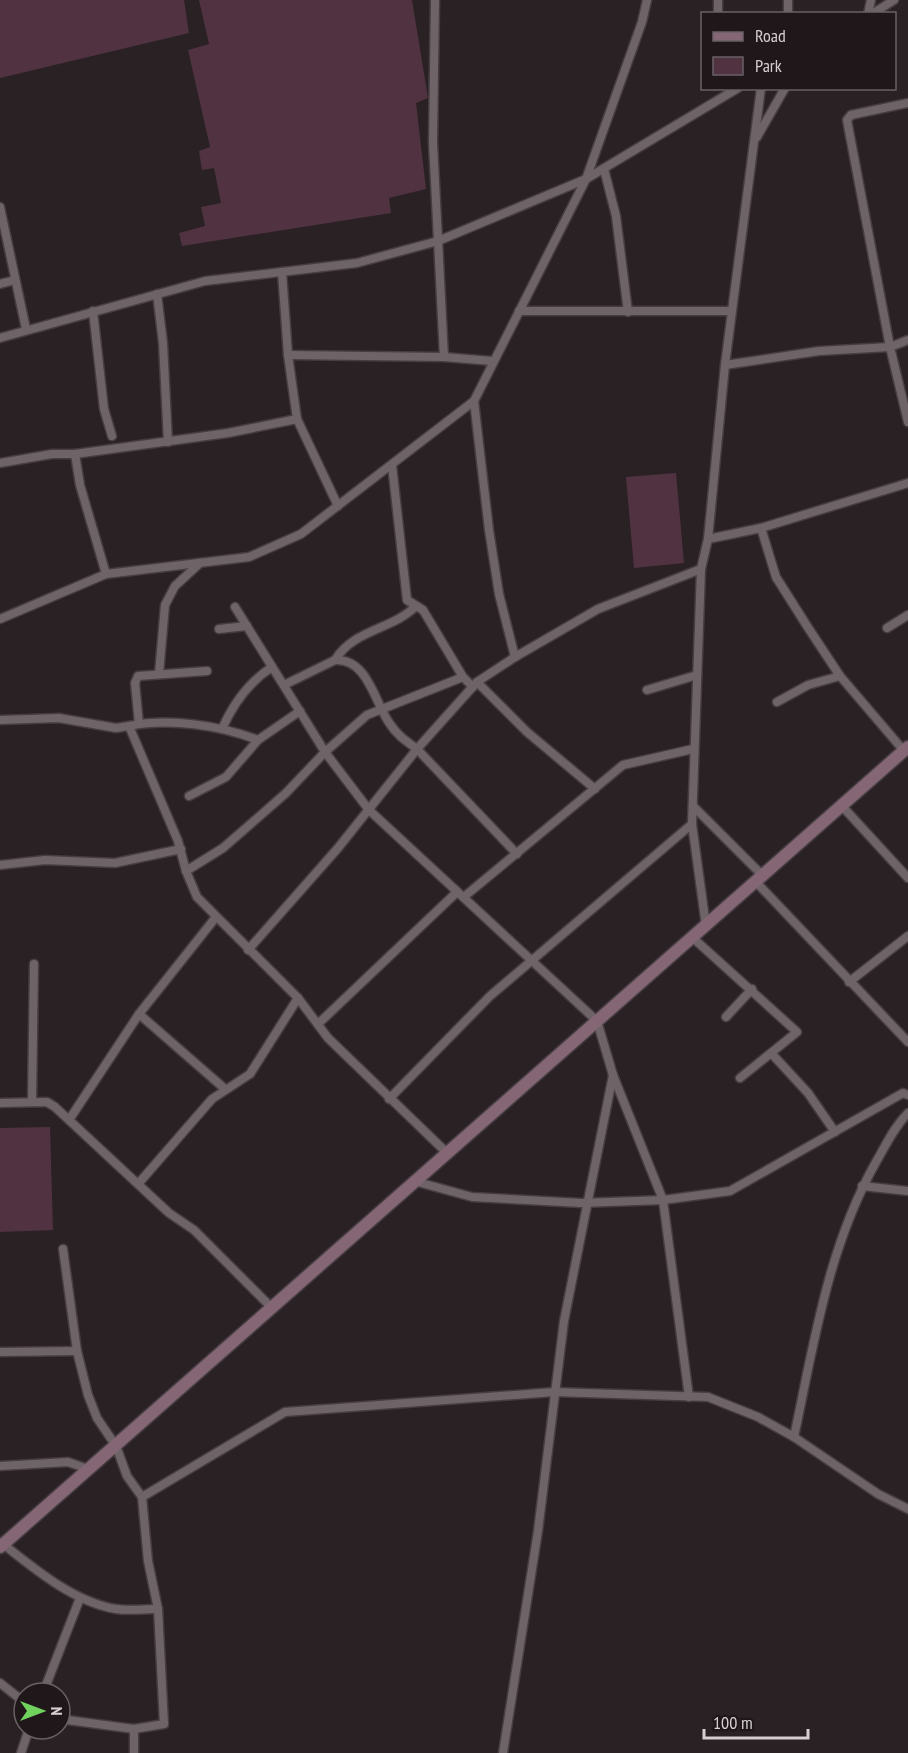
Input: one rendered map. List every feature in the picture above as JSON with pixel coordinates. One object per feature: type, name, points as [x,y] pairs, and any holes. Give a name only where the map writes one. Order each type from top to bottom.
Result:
[{"type":"main road","points":[[2,1546],[446,1152],[693,938],[906,749]]},
{"type":"street","points":[[435,0],[433,143],[444,357]]},
{"type":"street","points":[[0,619],[106,574],[259,554],[301,534],[474,401],[492,361],[586,179],[647,0]]},
{"type":"street","points":[[873,12],[894,0]]},
{"type":"street","points":[[706,926],[692,824],[701,569],[708,539],[724,365],[761,90]]},
{"type":"street","points":[[754,142],[785,90]]},
{"type":"street","points":[[0,338],[205,281],[357,263],[438,241],[586,179],[721,93]]},
{"type":"street","points":[[908,103],[850,116],[847,120],[890,347],[908,417]]},
{"type":"street","points":[[604,169],[616,216],[628,312]]},
{"type":"street","points":[[0,207],[26,329]]},
{"type":"street","points":[[282,272],[288,355],[297,419],[338,506]]},
{"type":"street","points":[[0,284],[15,280]]},
{"type":"street","points":[[157,294],[164,343],[168,442]]},
{"type":"street","points":[[93,311],[104,409],[112,436]]},
{"type":"street","points":[[519,311],[731,311]]},
{"type":"street","points":[[724,365],[819,351],[890,347],[908,340]]},
{"type":"street","points":[[288,355],[444,357],[492,361]]},
{"type":"street","points":[[474,401],[499,594],[515,657]]},
{"type":"street","points":[[0,463],[52,454],[75,454],[168,442],[297,419]]},
{"type":"street","points":[[75,454],[80,485],[106,574]]},
{"type":"street","points":[[392,465],[407,600],[423,610],[463,677],[475,684],[527,732],[595,789]]},
{"type":"street","points":[[708,539],[761,528],[908,483]]},
{"type":"street","points":[[761,528],[776,577],[840,676],[906,749]]},
{"type":"street","points":[[159,674],[165,605],[175,586],[200,563]]},
{"type":"street","points":[[248,950],[369,810],[417,749],[475,684],[515,657],[598,609],[701,569]]},
{"type":"street","points":[[284,685],[335,660],[351,642],[370,631],[399,620],[416,606]]},
{"type":"street","points":[[235,607],[325,752],[369,810],[597,1021],[613,1075],[663,1200],[689,1397]]},
{"type":"street","points":[[887,628],[908,615]]},
{"type":"street","points":[[219,628],[247,626]]},
{"type":"street","points":[[335,660],[361,671],[373,688],[381,710],[399,736],[417,749],[517,854]]},
{"type":"street","points":[[222,729],[229,712],[247,688],[272,667]]},
{"type":"street","points":[[139,724],[135,679],[159,674],[207,671]]},
{"type":"street","points":[[647,690],[697,675]]},
{"type":"street","points":[[777,702],[808,685],[840,676]]},
{"type":"street","points":[[186,871],[223,848],[286,793],[325,752],[367,715],[463,677]]},
{"type":"street","points":[[189,796],[226,777],[258,740],[300,711]]},
{"type":"street","points":[[0,720],[59,718],[116,728],[139,724],[199,725],[258,740]]},
{"type":"street","points":[[129,726],[181,849],[196,897],[298,998],[328,1038],[446,1152]]},
{"type":"street","points":[[318,1024],[461,894],[517,854],[623,765],[693,749]]},
{"type":"street","points":[[693,806],[849,982],[908,1042]]},
{"type":"street","points":[[842,806],[908,878]]},
{"type":"street","points":[[389,1099],[490,996],[692,824]]},
{"type":"street","points":[[0,865],[45,860],[116,864],[181,849]]},
{"type":"street","points":[[69,1120],[139,1014],[216,917]]},
{"type":"street","points":[[849,982],[908,936]]},
{"type":"street","points":[[693,938],[797,1032],[740,1078]]},
{"type":"street","points":[[32,1102],[34,964]]},
{"type":"street","points":[[726,1017],[752,989]]},
{"type":"street","points":[[138,1184],[212,1099],[250,1074],[298,998]]},
{"type":"street","points":[[139,1014],[225,1089]]},
{"type":"street","points":[[772,1054],[808,1093],[835,1132]]},
{"type":"street","points":[[504,1753],[538,1531],[564,1321],[613,1075]]},
{"type":"street","points":[[414,1181],[472,1197],[587,1203],[663,1200],[730,1191],[903,1093],[908,1095]]},
{"type":"street","points":[[0,1103],[47,1102],[169,1213],[194,1230],[272,1308]]},
{"type":"street","points":[[794,1437],[816,1326],[836,1254],[862,1186],[898,1122],[908,1113]]},
{"type":"street","points":[[862,1186],[908,1191]]},
{"type":"street","points":[[63,1249],[77,1351],[88,1395],[97,1418],[116,1446],[127,1476],[142,1497],[148,1561],[158,1610],[165,1724],[134,1729],[72,1721]]},
{"type":"street","points":[[0,1352],[77,1351]]},
{"type":"street","points":[[142,1497],[285,1412],[554,1392],[708,1397],[758,1416],[794,1437],[878,1494],[908,1509]]},
{"type":"street","points":[[0,1466],[68,1462],[88,1469]]},
{"type":"street","points":[[2,1546],[80,1598],[116,1609],[158,1610]]},
{"type":"street","points":[[48,1681],[80,1598]]},
{"type":"street","points":[[0,1683],[12,1692]]},
{"type":"street","points":[[134,1729],[134,1753]]},
{"type":"green space","points":[[0,0],[184,0],[189,33],[0,78]]},
{"type":"green space","points":[[199,0],[412,0],[428,98],[416,103],[426,189],[389,198],[391,213],[182,246],[179,233],[205,226],[201,207],[221,203],[214,168],[202,170],[199,151],[210,147],[188,50],[209,44]]},
{"type":"green space","points":[[676,473],[684,563],[634,568],[626,477]]},
{"type":"green space","points":[[50,1127],[53,1230],[0,1232],[0,1128]]}]
